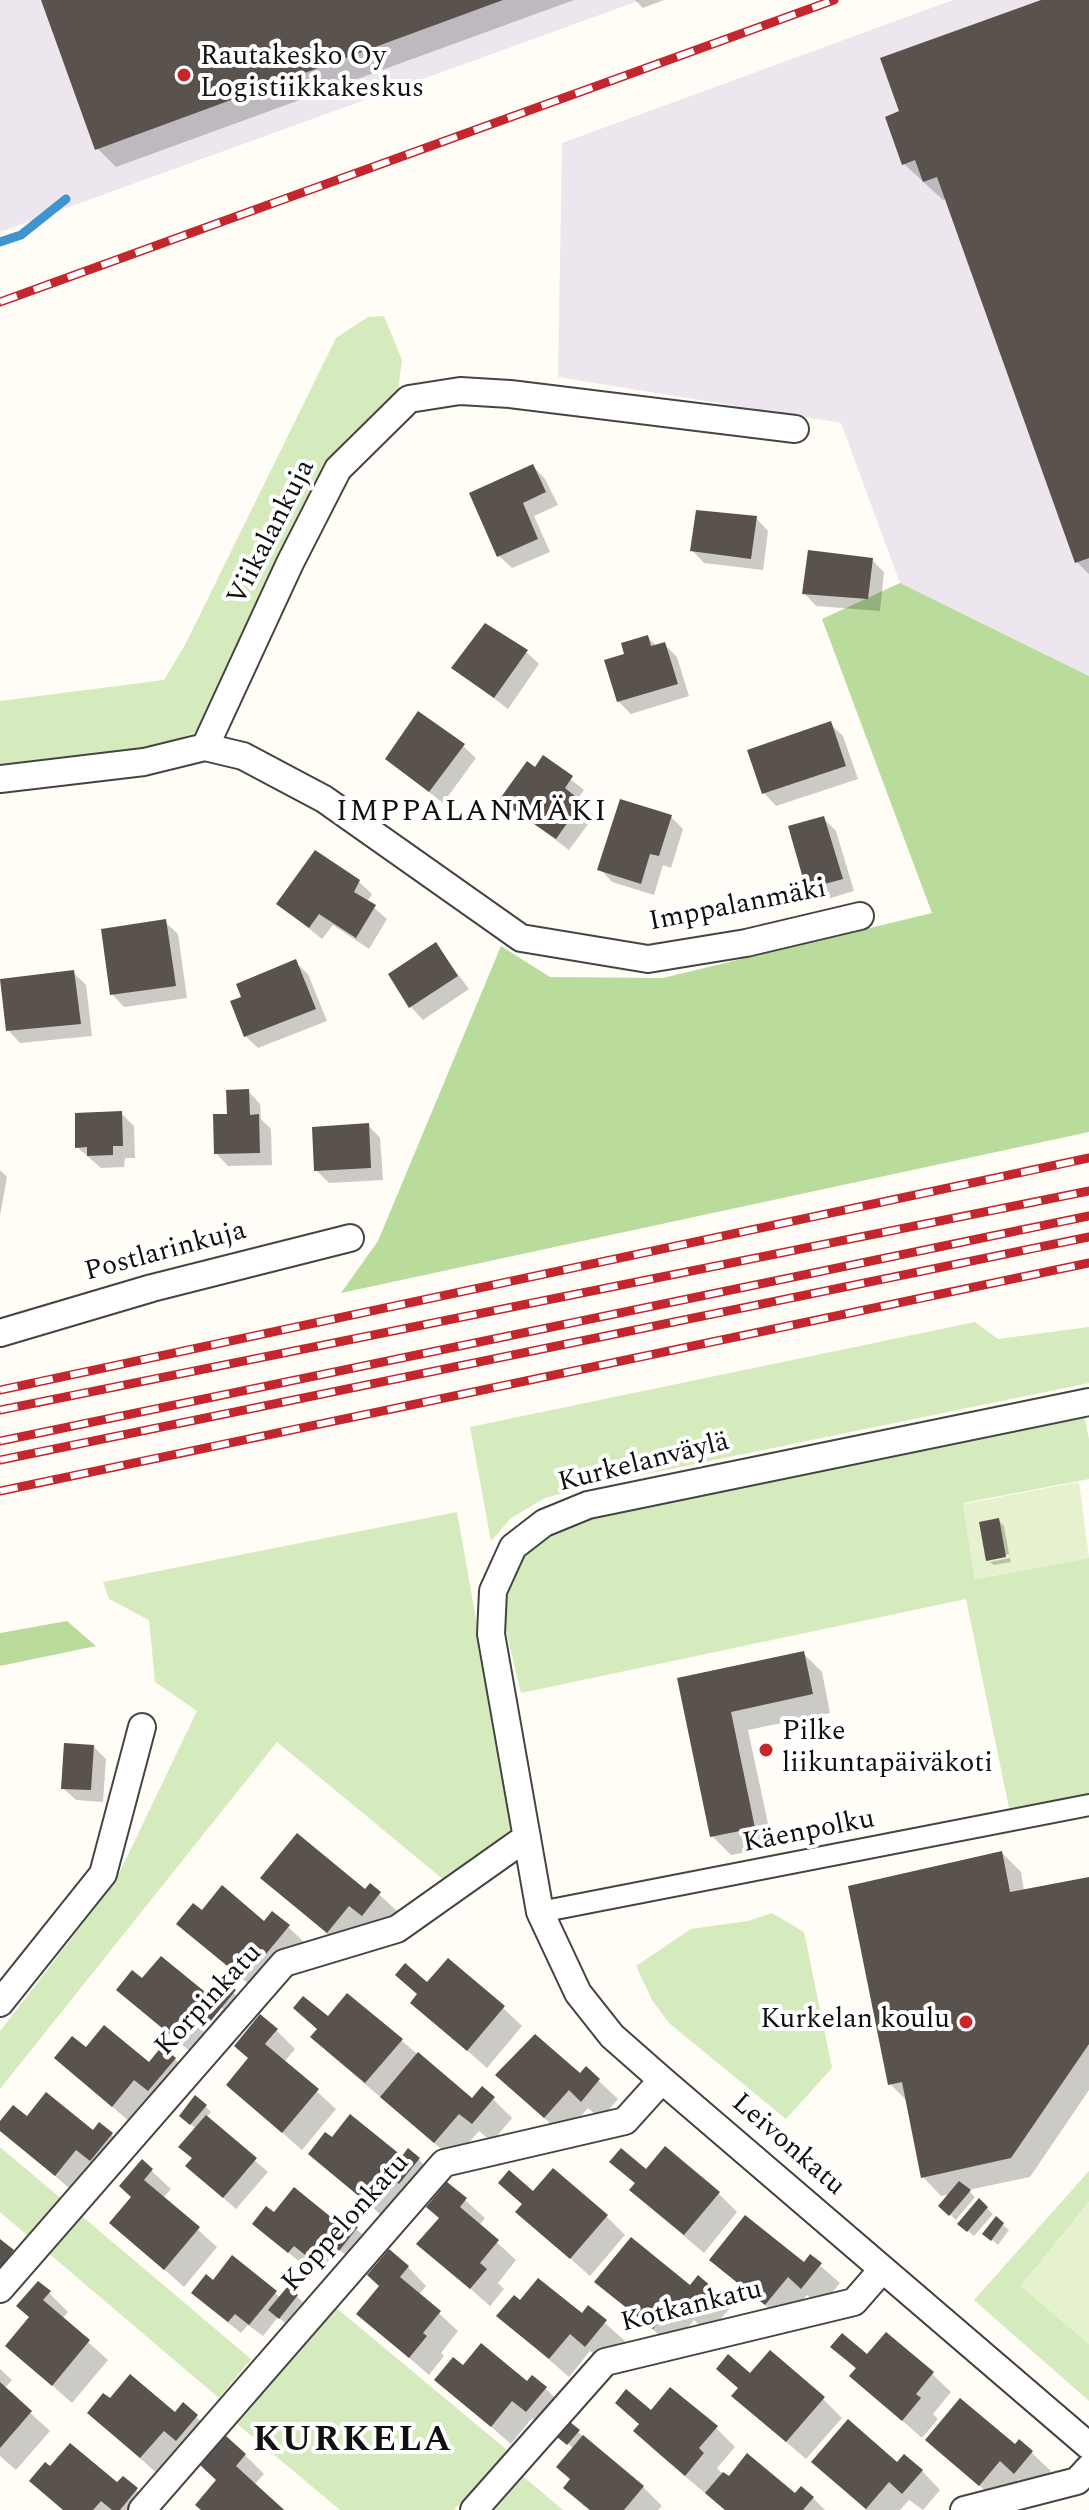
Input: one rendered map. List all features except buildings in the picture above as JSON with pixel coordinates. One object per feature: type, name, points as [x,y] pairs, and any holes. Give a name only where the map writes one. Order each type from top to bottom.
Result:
[{"type":"street","name":"Viikalankuja","points":[[205,747],[290,563],[338,469],[409,399],[460,391],[510,394],[795,429]]},
{"type":"street","points":[[0,779],[144,762],[205,747]]},
{"type":"street","name":"Imppalanmäki","points":[[205,747],[243,756],[324,799],[521,938],[648,959],[746,943],[860,916]]},
{"type":"street","name":"Postlarinkuja","points":[[0,1333],[152,1288],[350,1238]]},
{"type":"street","name":"Kurkelanväylä","points":[[527,1837],[491,1634],[493,1591],[513,1547],[544,1523],[588,1505],[1089,1402]]},
{"type":"street","points":[[0,2003],[103,1874],[142,1727]]},
{"type":"street","name":"Käenpolku","points":[[540,1912],[1089,1805]]},
{"type":"street","name":"Leivonkatu","points":[[527,1837],[540,1912],[578,1993],[612,2036],[881,2271],[1089,2446]]},
{"type":"street","name":"Korpinkatu","points":[[0,2289],[284,1963],[397,1929],[527,1837]]},
{"type":"street","name":"Koppelonkatu","points":[[142,2510],[248,2384],[444,2163],[625,2121],[662,2080]]},
{"type":"street","name":"Kotkankatu","points":[[474,2510],[605,2362],[854,2302],[881,2271]]},
{"type":"street","points":[[964,2510],[1077,2481],[1089,2468]]},
{"type":"shaded area","points":[[0,0],[641,0],[0,232]]},
{"type":"shaded area","points":[[953,0],[1089,0],[1089,676],[900,583],[841,423],[558,377],[562,143]]},
{"type":"green space","points":[[384,316],[402,360],[398,390],[329,467],[219,704],[195,733],[154,748],[0,768],[0,701],[164,680],[185,645],[336,338],[368,317]]},
{"type":"green space","points":[[900,583],[1089,676],[1089,1132],[341,1293],[378,1241],[501,946],[550,977],[663,978],[932,913],[822,619]]},
{"type":"green space","points":[[975,1322],[998,1339],[1089,1327],[1089,1383],[593,1485],[545,1498],[511,1518],[491,1541],[470,1427]]},
{"type":"green space","points":[[1084,1414],[1089,1439],[1089,1479],[963,1503],[975,1579],[1089,1558],[1089,1794],[1009,1808],[966,1599],[521,1693],[502,1614],[517,1564],[550,1531],[591,1514]]},
{"type":"green space","points":[[1079,1482],[1089,1558],[975,1579],[963,1504]]},
{"type":"green space","points":[[457,1512],[513,1828],[445,1881],[277,1742],[0,2089],[0,2031],[115,1882],[197,1711],[155,1682],[149,1620],[109,1599],[103,1582]]},
{"type":"green space","points":[[67,1621],[96,1646],[0,1666],[0,1633]]},
{"type":"green space","points":[[772,1913],[804,1932],[832,2068],[786,2119],[669,2023],[652,2000],[636,1966],[691,1929],[748,1921]]},
{"type":"green space","points":[[0,2147],[251,2359],[219,2398],[0,2212]]},
{"type":"green space","points":[[1089,2171],[1089,2202],[1021,2286],[1089,2344],[1089,2401],[974,2300]]},
{"type":"green space","points":[[1089,2202],[1089,2344],[1021,2286]]},
{"type":"green space","points":[[334,2306],[507,2450],[454,2510],[340,2510],[236,2423]]},
{"type":"green space","points":[[518,2472],[563,2510],[496,2510],[489,2504]]},
{"type":"waterway","points":[[0,242],[21,235],[66,199]]},
{"type":"railway","points":[[0,302],[834,0]]},
{"type":"railway","points":[[0,1390],[1089,1158]]},
{"type":"railway","points":[[0,1410],[1089,1191]]},
{"type":"railway","points":[[0,1441],[1089,1216]]},
{"type":"railway","points":[[0,1460],[1089,1237]]},
{"type":"railway","points":[[0,1491],[1089,1263]]},
{"type":"place","name":"Rautakesko Oy Logistiikkakeskus","points":[[184,75]]},
{"type":"place","name":"Pilke liikuntapäiväkoti","points":[[766,1750]]},
{"type":"place","name":"Kurkelan koulu","points":[[966,2022]]},
{"type":"district","name":"IMPPALANMÄKI","points":[[472,814]]},
{"type":"district","name":"KURKELA","points":[[353,2443]]}]
